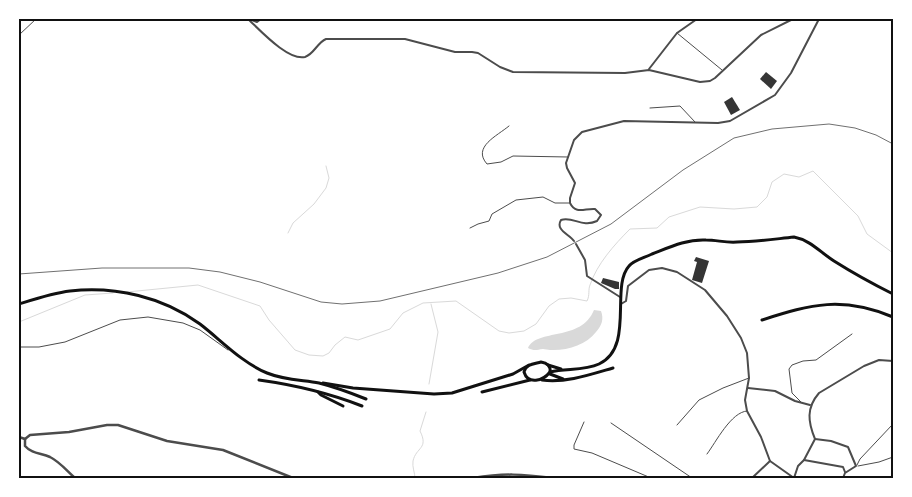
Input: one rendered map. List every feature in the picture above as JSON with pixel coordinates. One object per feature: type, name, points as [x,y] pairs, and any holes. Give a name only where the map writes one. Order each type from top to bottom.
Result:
[{"type":"main road","points":[[542,380],[550,373],[562,369],[596,365],[603,362],[610,355],[618,338],[624,276],[629,266],[679,243],[694,240],[738,242],[794,238],[808,241],[838,263],[893,294]]},
{"type":"main road","points":[[19,304],[69,291],[108,290],[143,297],[170,306],[202,326],[250,364],[268,374],[320,384],[434,394],[452,393],[513,374],[529,365],[541,362],[562,369]]},
{"type":"main road","points":[[762,320],[803,307],[830,303],[869,308],[893,317]]},
{"type":"main road","points":[[529,365],[524,372],[530,380]]},
{"type":"main road","points":[[548,365],[552,376],[566,380]]},
{"type":"main road","points":[[482,392],[530,380],[566,380],[613,368]]},
{"type":"main road","points":[[259,380],[318,391],[362,406]]},
{"type":"main road","points":[[320,384],[366,399]]},
{"type":"main road","points":[[318,391],[321,395],[343,406]]},
{"type":"street","points":[[248,19],[258,22],[261,19]]},
{"type":"street","points":[[248,19],[282,50],[300,57],[310,54],[319,43],[326,39],[405,39],[455,52],[472,52],[513,72],[625,74],[649,70],[700,82],[710,81],[761,35],[793,19]]},
{"type":"street","points":[[649,70],[677,33],[697,19]]},
{"type":"street","points":[[574,241],[560,228],[561,220],[567,219],[588,224],[597,221],[601,215],[598,210],[593,208],[576,210],[570,203],[575,184],[567,168],[568,157],[576,137],[582,132],[593,128],[624,121],[718,124],[727,122],[772,97],[791,73],[819,19]]},
{"type":"street","points":[[576,244],[585,260],[587,274],[590,278],[622,298]]},
{"type":"street","points":[[621,304],[626,302],[628,286],[651,269],[662,268],[678,272],[710,295],[741,338],[748,359],[749,378],[745,400],[747,411],[761,437],[770,461],[794,478],[798,466],[804,460],[815,439],[809,424],[810,405],[818,393],[864,366],[879,360],[893,361]]},
{"type":"street","points":[[748,388],[775,391],[795,401],[810,405]]},
{"type":"street","points":[[25,439],[30,435],[70,432],[107,424],[118,425],[167,441],[223,450],[293,478]]},
{"type":"street","points":[[19,437],[25,439]]},
{"type":"street","points":[[25,439],[25,446],[30,451],[56,460],[75,478]]},
{"type":"street","points":[[815,439],[831,441],[848,447],[856,466],[846,472],[843,478]]},
{"type":"street","points":[[804,460],[843,467],[846,472]]},
{"type":"street","points":[[752,478],[770,461]]},
{"type":"street","points":[[473,478],[499,474],[553,478]]},
{"type":"lane","points":[[19,35],[36,19]]},
{"type":"lane","points":[[677,33],[723,71]]},
{"type":"lane","points":[[650,108],[680,106],[696,122]]},
{"type":"lane","points":[[509,126],[484,145],[483,159],[487,164],[501,162],[513,156],[568,157]]},
{"type":"lane","points":[[470,228],[489,221],[492,214],[516,200],[543,197],[555,203],[570,203]]},
{"type":"lane","points":[[19,347],[39,347],[65,342],[120,320],[148,317],[183,323],[200,330],[221,346],[236,354]]},
{"type":"lane","points":[[801,402],[792,393],[789,369],[792,365],[803,360],[816,360],[852,334]]},
{"type":"lane","points":[[677,425],[699,400],[749,378]]},
{"type":"lane","points":[[707,454],[740,411],[747,411]]},
{"type":"lane","points":[[584,422],[574,444],[574,449],[592,453],[651,478]]},
{"type":"lane","points":[[611,423],[692,478]]},
{"type":"lane","points":[[856,466],[860,459],[893,424]]},
{"type":"lane","points":[[856,466],[879,462],[893,457]]},
{"type":"shaded area","points":[[594,310],[601,311],[601,324],[592,337],[582,344],[556,350],[534,350],[528,348],[540,338],[579,327],[588,320]]},
{"type":"building","points":[[766,72],[777,81],[771,89],[760,79]]},
{"type":"building","points":[[732,97],[740,110],[731,115],[724,102]]},
{"type":"building","points":[[696,257],[709,261],[702,283],[692,280],[697,262],[694,261]]},
{"type":"building","points":[[603,278],[619,282],[619,289],[601,283]]},
{"type":"waterway","points":[[288,233],[293,223],[314,204],[326,188],[329,178],[326,166]]},
{"type":"waterway","points":[[127,292],[198,285],[260,306],[269,320],[295,350],[309,355],[323,356],[329,353],[345,337],[358,340],[390,329],[403,313],[423,303],[456,301],[499,331],[509,333],[524,331],[536,324],[549,306],[559,299],[571,298],[587,301],[590,285],[597,270],[612,248],[630,229],[657,228],[669,217],[700,207],[734,209],[757,207],[767,197],[772,182],[784,174],[799,177],[813,171],[858,216],[867,234],[893,253]]},
{"type":"waterway","points":[[19,322],[85,295],[113,293]]},
{"type":"waterway","points":[[429,384],[438,332],[431,304]]},
{"type":"waterway","points":[[415,478],[413,461],[423,445],[420,431],[426,412]]},
{"type":"railway","points":[[19,274],[102,268],[189,268],[220,272],[260,282],[321,302],[342,304],[380,301],[498,273],[547,257],[611,224],[683,170],[734,138],[772,129],[829,124],[855,128],[876,135],[893,144]]}]
